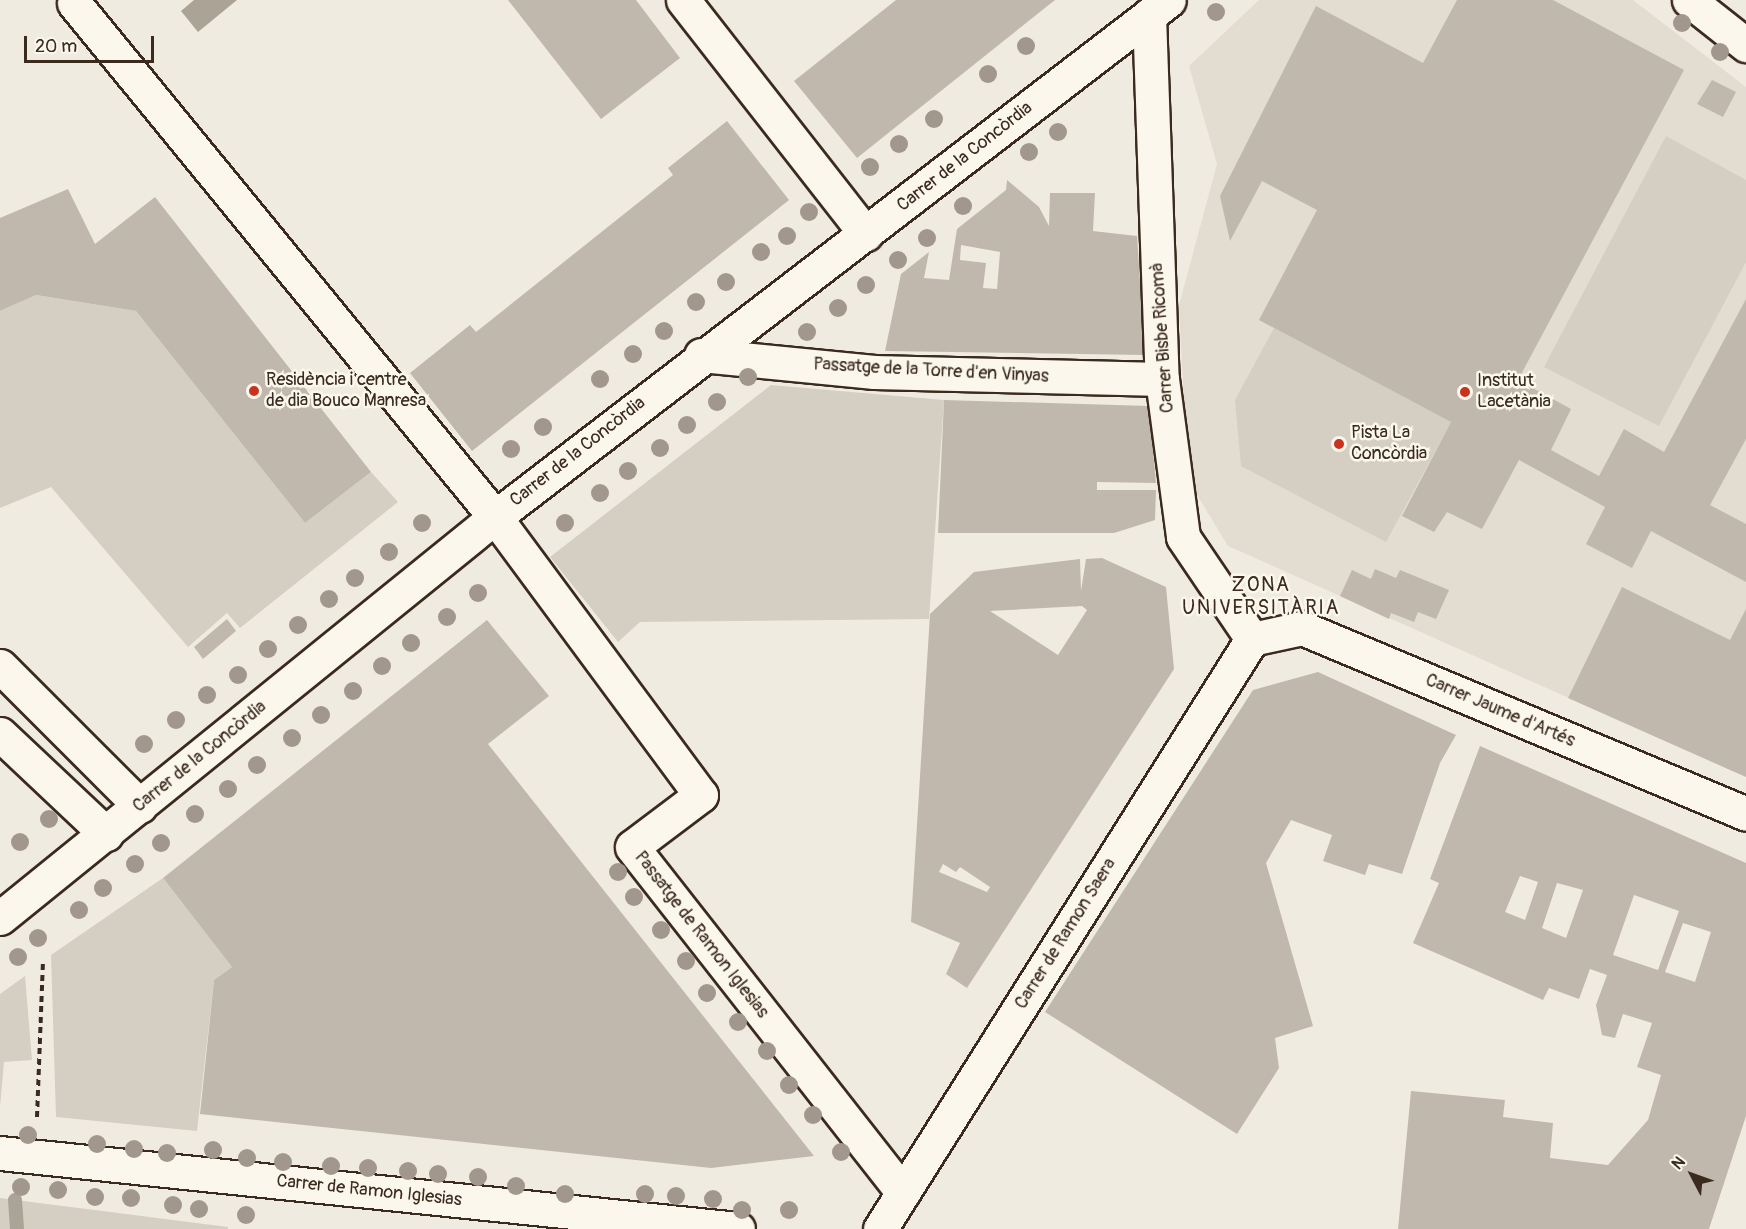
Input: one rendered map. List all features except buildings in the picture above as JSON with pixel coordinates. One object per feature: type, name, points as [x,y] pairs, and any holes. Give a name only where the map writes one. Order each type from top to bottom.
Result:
[{"type":"street","points":[[683,0],[866,234]]},
{"type":"street","points":[[1689,0],[1746,45]]},
{"type":"street","points":[[74,3],[495,517]]},
{"type":"street","name":"Carrer de la Concòrdia","points":[[0,918],[495,517],[701,355],[866,234],[1159,7]]},
{"type":"street","name":"Carrer Bisbe Ricomà","points":[[1159,7],[1162,379],[1183,537],[1252,639]]},
{"type":"street","name":"Passatge de la Torre d'en Vinyas","points":[[701,355],[874,372],[1162,379]]},
{"type":"street","name":"Passatge de Ramon Iglesias","points":[[495,517],[701,795],[632,847],[903,1192]]},
{"type":"street","name":"Carrer Jaume d'Artés","points":[[1252,639],[1302,628],[1746,814]]},
{"type":"street","name":"Carrer de Ramon Saera","points":[[880,1229],[1252,639]]},
{"type":"street","points":[[0,666],[140,806]]},
{"type":"street","points":[[0,734],[106,834]]},
{"type":"street","name":"Carrer de Ramon Iglesias","points":[[0,1153],[738,1229]]},
{"type":"path","points":[[37,1117],[43,960]]},
{"type":"shaded area","points":[[194,0],[237,0],[198,32],[181,11]]},
{"type":"shaded area","name":"Institut Lacetània","points":[[1259,0],[1633,0],[1746,87],[1746,777],[1228,546],[1188,480],[1179,305],[1217,164],[1189,66]]},
{"type":"shaded area","points":[[1666,136],[1746,180],[1746,262],[1659,426],[1544,367]]},
{"type":"shaded area","points":[[36,295],[136,311],[305,523],[371,472],[398,502],[240,628],[227,613],[188,647],[51,487],[0,508],[0,311]]},
{"type":"shaded area","name":"Pista La Concòrdia","points":[[1274,328],[1451,422],[1386,542],[1241,466],[1235,400]]},
{"type":"shaded area","points":[[771,385],[944,400],[929,619],[640,622],[618,642],[550,557]]},
{"type":"shaded area","points":[[163,878],[232,967],[214,980],[197,1131],[56,1117],[51,955]]},
{"type":"shaded area","points":[[25,976],[32,1060],[4,1062],[0,1107],[0,994]]},
{"type":"shaded area","points":[[0,1198],[228,1227],[228,1229],[0,1229]]},
{"type":"waterway","points":[[15,1200],[17,1229]]},
{"type":"place","name":"Residència i centre de dia Bouco Manresa","points":[[254,391]]},
{"type":"place","name":"Institut Lacetània","points":[[1465,392]]},
{"type":"place","name":"Pista La Concòrdia","points":[[1339,444]]},
{"type":"district","name":"ZONA UNIVERSITÀRIA","points":[[1261,596]]}]
